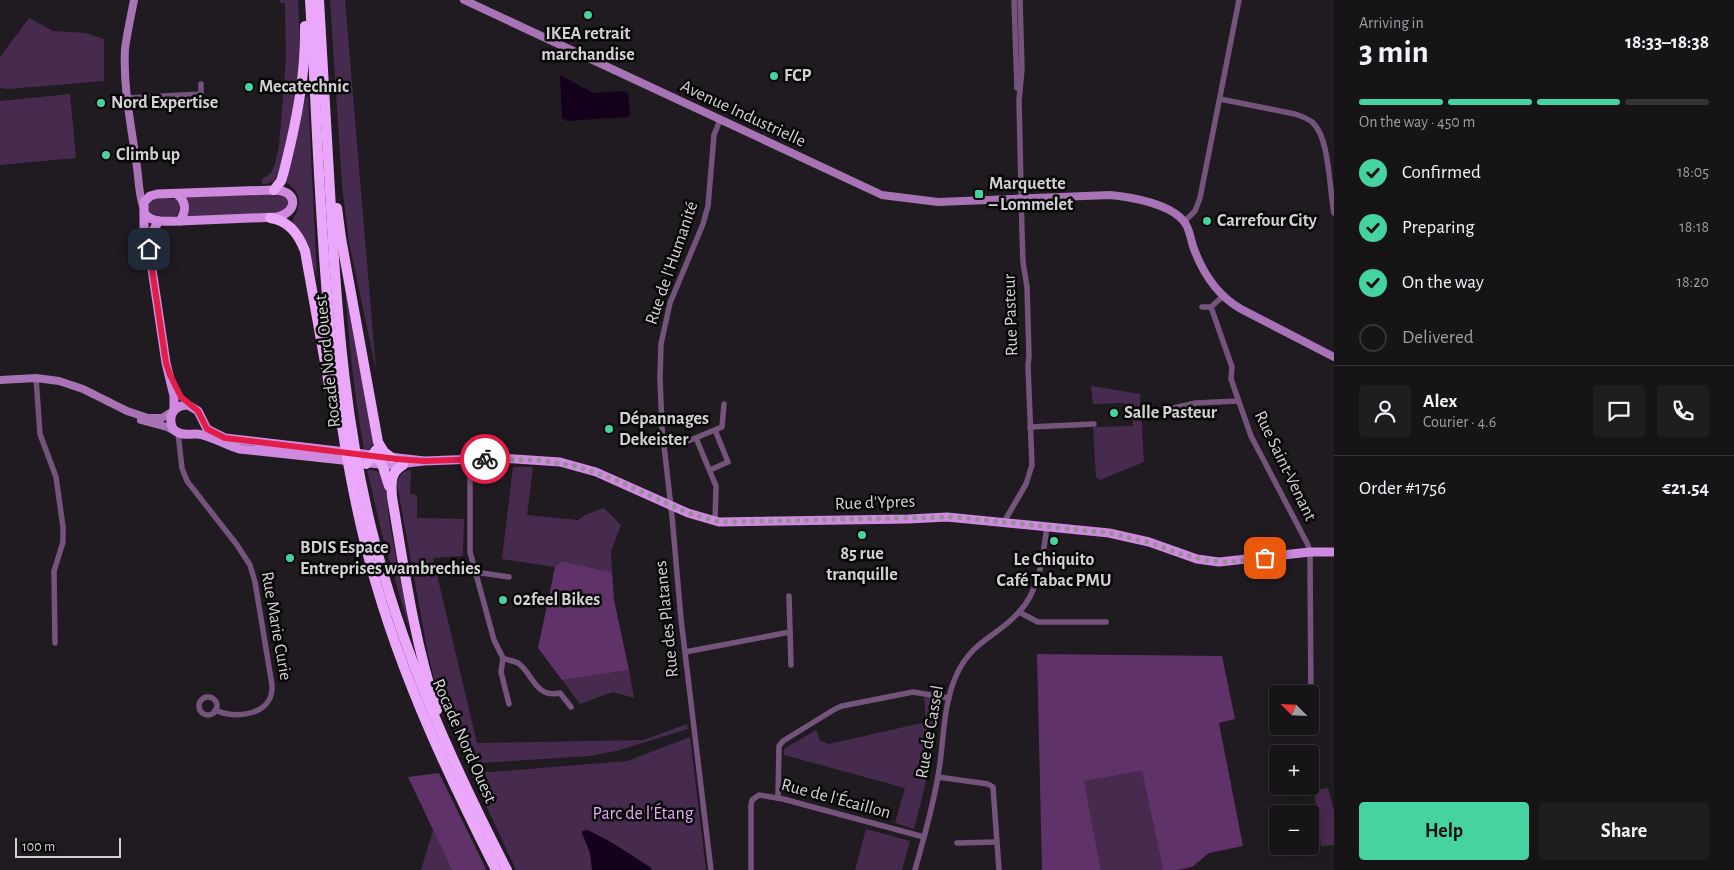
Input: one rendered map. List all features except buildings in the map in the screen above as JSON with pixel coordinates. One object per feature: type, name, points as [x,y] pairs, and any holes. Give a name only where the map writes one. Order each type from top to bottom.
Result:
[{"type":"highway","points":[[274,190],[281,181],[284,172],[302,90],[305,50],[304,0]]},
{"type":"highway","name":"Rocade Nord Ouest","points":[[310,0],[329,322],[340,421],[348,439]]},
{"type":"highway","name":"Rocade Nord Ouest","points":[[319,0],[338,317],[348,439],[356,482],[396,614],[422,688],[459,783],[496,870]]},
{"type":"highway","points":[[328,150],[333,171],[341,238],[378,442],[384,452],[392,458]]},
{"type":"highway","points":[[270,218],[282,221],[289,226],[298,237],[305,252],[328,384],[340,421]]},
{"type":"highway","points":[[378,442],[372,458],[382,464],[392,497]]},
{"type":"highway","points":[[403,464],[393,474],[391,485],[392,497],[416,634],[446,751]]},
{"type":"highway","name":"Rocade Nord Ouest","points":[[459,783],[507,870]]},
{"type":"main road","points":[[143,210],[151,220],[159,221],[270,218],[285,215],[290,211],[292,198],[284,190],[274,190],[157,194],[146,199],[143,210],[144,228],[149,249],[166,363],[174,396],[174,410],[171,422],[183,433],[198,429],[200,418],[198,411],[181,397],[170,375]]},
{"type":"main road","points":[[177,194],[183,200],[185,206],[180,221]]},
{"type":"main road","points":[[149,249],[152,232],[159,221]]},
{"type":"main road","points":[[174,410],[182,405],[192,406]]},
{"type":"main road","name":"Rue d'Ypres","points":[[200,418],[207,429],[225,438],[372,458]]},
{"type":"main road","name":"Rue d'Ypres","points":[[183,433],[204,435],[240,449],[424,461]]},
{"type":"main road","name":"Rue d'Ypres","points":[[382,464],[519,458],[572,465],[608,477],[698,517],[715,522],[947,517],[1093,531],[1137,539],[1189,557],[1220,562],[1310,552],[1334,552]]},
{"type":"street","points":[[134,0],[126,48],[125,72],[143,210]]},
{"type":"street","name":"Avenue Industrielle","points":[[464,0],[882,195],[938,202],[1102,195],[1125,196],[1157,205],[1173,213],[1184,222]]},
{"type":"street","name":"Rue Pasteur","points":[[1004,522],[1026,484],[1031,469],[1027,287],[1023,262],[1019,100],[1016,79],[1014,0]]},
{"type":"street","name":"Rue Pasteur","points":[[1019,100],[1022,69],[1020,0]]},
{"type":"street","points":[[1239,0],[1200,198],[1195,211],[1184,222],[1202,266],[1212,283],[1223,296],[1241,309],[1334,357]]},
{"type":"street","points":[[127,98],[201,94],[201,84]]},
{"type":"street","points":[[1220,99],[1295,114],[1314,123],[1325,143],[1334,213]]},
{"type":"street","name":"Rue de l'Humanité","points":[[671,505],[660,403],[662,344],[672,296],[707,212],[714,135],[720,120]]},
{"type":"street","points":[[139,179],[145,190],[157,194]]},
{"type":"street","points":[[1202,307],[1211,307],[1223,296]]},
{"type":"street","name":"Rue Saint-Venant","points":[[1211,307],[1232,366],[1230,377],[1251,436],[1310,552]]},
{"type":"street","points":[[36,378],[40,434],[55,473],[63,527],[63,542],[54,571],[55,643]]},
{"type":"street","name":"Rue d'Ypres","points":[[0,380],[36,378],[76,387],[127,411],[147,423],[183,433]]},
{"type":"street","points":[[1164,410],[1196,403],[1238,401]]},
{"type":"street","points":[[688,441],[722,427],[724,404]]},
{"type":"street","name":"Rue d'Ypres","points":[[127,411],[153,419],[162,418],[174,410]]},
{"type":"street","points":[[1030,427],[1094,424]]},
{"type":"street","points":[[710,470],[728,462],[715,430]]},
{"type":"street","name":"Rue Marie Curie","points":[[183,433],[181,460],[183,472],[189,485],[237,545],[250,565],[255,582],[272,687],[269,699],[261,708],[254,712],[234,716],[215,710]]},
{"type":"street","points":[[696,438],[710,470],[716,491],[715,522]]},
{"type":"street","points":[[470,459],[470,552],[494,640],[502,658],[501,672],[508,704]]},
{"type":"street","name":"Rue des Platanes","points":[[671,505],[685,652],[711,870]]},
{"type":"street","name":"Rue de Cassel","points":[[914,870],[938,777],[949,698],[957,674],[969,654],[982,641],[1019,612],[1030,596],[1040,568],[1047,526]]},
{"type":"street","points":[[1310,552],[1311,685]]},
{"type":"street","points":[[475,572],[509,577]]},
{"type":"street","points":[[788,596],[791,665]]},
{"type":"street","points":[[1019,612],[1038,622],[1106,622]]},
{"type":"street","points":[[685,652],[790,632]]},
{"type":"street","points":[[502,658],[518,663],[538,689],[554,694],[560,693],[571,707]]},
{"type":"street","points":[[778,798],[778,746],[782,741],[835,709],[913,692],[949,698]]},
{"type":"street","points":[[938,777],[991,785],[995,794],[996,842],[999,870]]},
{"type":"street","name":"Rue de l'Écaillon","points":[[751,870],[751,805],[752,800],[759,795],[778,798],[924,837]]},
{"type":"street","points":[[957,843],[996,842]]},
{"type":"green space","points":[[280,0],[298,0],[300,50],[298,86],[280,168],[274,181],[263,184],[261,180],[271,173],[279,146],[286,59],[285,3],[280,3]]},
{"type":"green space","points":[[330,0],[345,0],[376,370],[349,242],[342,185]]},
{"type":"green space","points":[[29,18],[53,31],[86,33],[104,39],[104,81],[8,89],[0,88],[0,57]]},
{"type":"green space","points":[[70,94],[76,158],[0,165],[0,101]]},
{"type":"green space","points":[[308,95],[317,277],[301,231],[292,221],[298,210],[298,195],[286,182],[305,100]]},
{"type":"green space","points":[[281,194],[288,199],[289,204],[283,213],[186,217],[186,197]]},
{"type":"green space","points":[[157,198],[177,199],[180,205],[178,214],[173,217],[156,217],[148,211],[149,203]]},
{"type":"green space","points":[[345,281],[374,437],[373,444],[369,449],[364,449],[357,407]]},
{"type":"green space","points":[[1091,386],[1140,394],[1144,462],[1100,480],[1096,477],[1093,427],[1133,426],[1133,418],[1127,415],[1125,403],[1093,404]]},
{"type":"green space","points":[[513,467],[533,467],[527,515],[578,520],[585,515],[604,508],[621,525],[611,552],[612,572],[561,561],[555,567],[502,559]]},
{"type":"green space","points":[[367,470],[380,473],[384,481],[409,628],[383,538]]},
{"type":"green space","points":[[411,470],[410,494],[417,495],[417,518],[464,519],[463,556],[433,558],[477,743],[643,740],[687,724],[688,729],[616,751],[589,756],[467,764],[437,690],[428,654],[397,484],[401,474]]},
{"type":"green space","points":[[629,670],[634,698],[613,692],[580,704],[562,680]]},
{"type":"green space","points":[[924,697],[937,699],[928,774],[914,829],[895,823],[905,788],[784,755],[784,749],[816,730],[820,741],[829,744],[926,722]]},
{"type":"green space","name":"Parc de l'Étang","points":[[690,737],[706,870],[516,870],[470,771],[492,772],[627,761]]},
{"type":"green space","points":[[1142,771],[1163,870],[1101,870],[1084,781]]},
{"type":"green space","points":[[1328,788],[1334,810],[1334,845],[1321,846],[1319,805],[1316,805],[1315,795],[1319,795],[1319,789]]},
{"type":"green space","points":[[866,829],[910,841],[902,870],[855,870]]},
{"type":"green space","points":[[433,830],[452,870],[421,870]]},
{"type":"shaded area","points":[[560,75],[593,93],[625,91],[628,93],[630,114],[628,117],[567,121],[562,118]]},
{"type":"shaded area","points":[[561,561],[612,572],[614,600],[629,670],[562,680],[538,648],[555,567]]},
{"type":"shaded area","points":[[1037,654],[1222,656],[1235,719],[1219,723],[1243,846],[1209,853],[1192,867],[1163,870],[1142,771],[1084,781],[1101,870],[1042,870]]},
{"type":"shaded area","points":[[439,773],[486,870],[452,870],[408,777]]},
{"type":"shaded area","points":[[588,830],[611,842],[652,870],[592,870],[590,853],[582,833],[582,831]]},
{"type":"way so far","points":[[485,459],[514,458],[560,462],[576,466],[614,479],[703,519],[719,522],[954,517],[1109,533],[1148,542],[1197,559],[1229,562],[1265,558]]},
{"type":"place","name":"IKEA retrait marchandise","points":[[588,15]]},
{"type":"place","name":"FCP","points":[[774,76]]},
{"type":"place","name":"Mecatechnic","points":[[249,87]]},
{"type":"place","name":"Nord Expertise","points":[[101,103]]},
{"type":"place","name":"Climb up","points":[[106,155]]},
{"type":"place","name":"Marquette – Lommelet","points":[[979,194]]},
{"type":"place","name":"Carrefour City","points":[[1207,221]]},
{"type":"place","name":"Salle Pasteur","points":[[1114,413]]},
{"type":"place","name":"Dépannages Dekeister","points":[[609,429]]},
{"type":"place","name":"85 rue tranquille","points":[[862,535]]},
{"type":"place","name":"Le Chiquito Café Tabac PMU","points":[[1054,541]]},
{"type":"place","name":"BDIS Espace Entreprises wambrechies","points":[[290,558]]},
{"type":"place","name":"02feel Bikes","points":[[503,600]]},
{"type":"route","points":[[149,249],[166,363],[170,375],[181,397],[198,411],[204,426],[210,432],[225,438],[397,459],[424,461],[485,459]]}]
